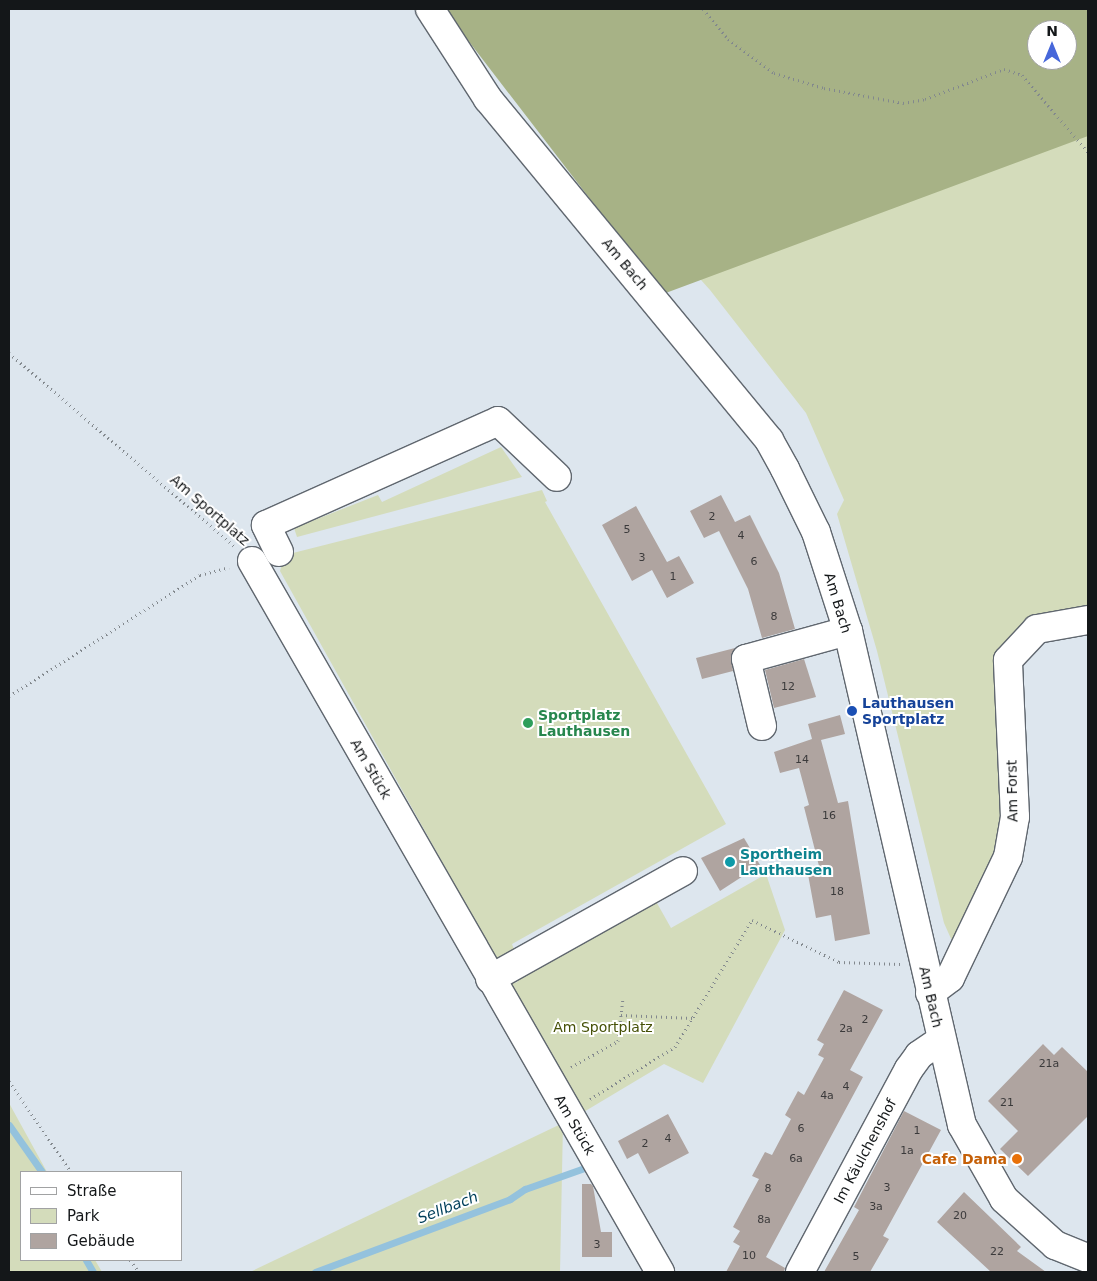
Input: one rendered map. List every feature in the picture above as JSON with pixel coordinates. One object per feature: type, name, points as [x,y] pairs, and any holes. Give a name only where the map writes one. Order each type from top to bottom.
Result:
[{"type":"street","name":"Am Bach","points":[[430,9],[488,99],[769,440],[816,532],[848,631],[962,1125],[1004,1199],[1055,1245],[1088,1258]]},
{"type":"street","points":[[279,552],[266,525],[498,421],[557,477]]},
{"type":"street","name":"Am Stück","points":[[252,561],[490,979],[660,1272]]},
{"type":"street","name":"Am Forst","points":[[930,993],[950,978],[1008,857],[1015,817],[1008,660],[1036,629],[1088,620]]},
{"type":"street","points":[[762,726],[746,659],[848,631]]},
{"type":"street","points":[[490,979],[682,871]]},
{"type":"street","name":"Im Käulchenshof","points":[[800,1272],[919,1054],[941,1040]]},
{"type":"path","points":[[703,9],[728,39],[774,73],[824,88],[903,103],[925,99],[1004,69],[1022,75],[1088,152]]},
{"type":"path","name":"Am Sportplatz","points":[[9,353],[252,561]]},
{"type":"path","name":"Am Sportplatz","points":[[9,696],[200,575],[252,561]]},
{"type":"path","points":[[568,1112],[675,1047],[752,920],[839,962],[924,965]]},
{"type":"path","points":[[549,1080],[618,1041],[623,998]]},
{"type":"path","points":[[621,1015],[693,1018]]},
{"type":"path","points":[[9,1082],[70,1171]]},
{"type":"path","points":[[131,1261],[139,1272]]},
{"type":"green space","points":[[444,9],[1088,9],[1088,136],[663,294]]},
{"type":"green space","points":[[1088,9],[1088,606],[1034,615],[1006,653],[1003,833],[956,950],[944,923],[877,651],[837,514],[844,500],[806,413],[710,290],[596,163],[1027,28],[1027,70],[1077,70],[1077,20],[1053,20]]},
{"type":"green space","points":[[501,447],[522,477],[297,537],[294,528],[378,495],[382,502]]},
{"type":"green space","name":"Sportplatz Lauthausen","points":[[542,490],[547,501],[545,502],[726,824],[512,944],[515,952],[503,959],[516,983],[536,961],[653,896],[671,928],[766,874],[785,930],[703,1083],[664,1064],[582,1113],[280,571],[285,555]]},
{"type":"green space","points":[[9,1103],[46,1171],[20,1171],[20,1261],[96,1261],[102,1272],[9,1272]]},
{"type":"green space","points":[[563,1123],[560,1272],[250,1272]]},
{"type":"building","points":[[721,495],[735,522],[750,515],[779,573],[795,629],[762,638],[748,589],[719,531],[704,538],[690,511]]},
{"type":"building","points":[[636,506],[667,562],[679,556],[694,583],[667,598],[652,570],[632,581],[602,525]]},
{"type":"building","points":[[735,648],[731,655],[733,671],[702,679],[696,658]]},
{"type":"building","points":[[804,659],[816,697],[774,708],[765,670]]},
{"type":"building","points":[[840,715],[845,734],[821,740],[838,803],[848,801],[870,934],[835,941],[831,915],[816,918],[807,869],[819,866],[804,807],[809,805],[799,768],[780,773],[774,752],[812,739],[808,724]]},
{"type":"building","name":"Sportheim Lauthausen","points":[[744,838],[760,865],[720,891],[701,858]]},
{"type":"building","points":[[844,990],[883,1010],[850,1070],[863,1077],[766,1257],[785,1268],[784,1272],[726,1272],[740,1246],[733,1242],[740,1231],[733,1227],[759,1179],[752,1176],[765,1152],[772,1155],[791,1119],[785,1115],[798,1091],[804,1095],[824,1058],[818,1055],[824,1044],[817,1040]]},
{"type":"building","points":[[1043,1044],[1054,1055],[1062,1047],[1088,1072],[1088,1116],[1028,1176],[1000,1149],[1018,1131],[988,1101]]},
{"type":"building","points":[[904,1111],[941,1130],[883,1236],[889,1239],[870,1272],[824,1272],[859,1210],[854,1207]]},
{"type":"building","points":[[668,1114],[689,1153],[649,1174],[638,1153],[627,1159],[618,1141]]},
{"type":"building","points":[[582,1184],[591,1184],[593,1186],[601,1232],[612,1232],[612,1257],[582,1257]]},
{"type":"building","points":[[964,1192],[1021,1247],[1017,1251],[1046,1272],[991,1272],[937,1222]]},
{"type":"waterway","name":"Sellbach","points":[[9,1125],[41,1171]]},
{"type":"waterway","name":"Sellbach","points":[[315,1272],[510,1199],[525,1189],[590,1166]]},
{"type":"waterway","name":"Sellbach","points":[[87,1261],[93,1272]]},
{"type":"place","name":"Lauthausen Sportplatz","points":[[852,711]]},
{"type":"place","name":"Sportplatz Lauthausen","points":[[528,723]]},
{"type":"place","name":"Sportheim Lauthausen","points":[[730,862]]},
{"type":"place","name":"Cafe Dama","points":[[1017,1159]]}]
